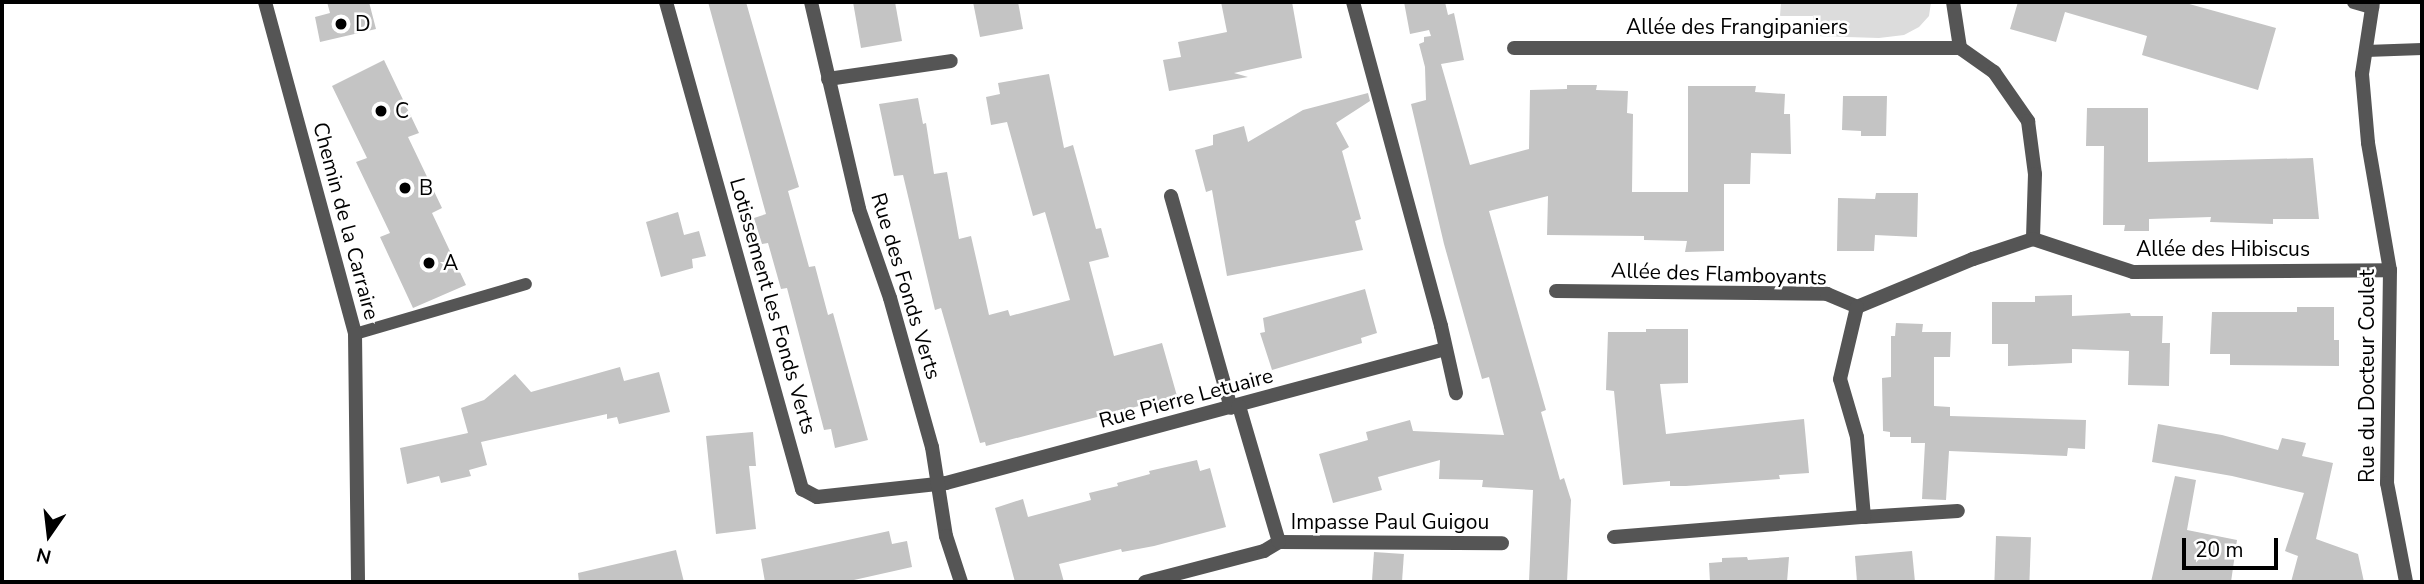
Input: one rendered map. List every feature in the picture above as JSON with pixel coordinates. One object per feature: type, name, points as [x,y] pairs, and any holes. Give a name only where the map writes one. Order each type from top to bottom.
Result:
[{"type":"street","name":"Chemin de la Carraire","points":[[265,2],[355,334],[358,582]]},
{"type":"street","name":"Lotissement les Fonds Verts","points":[[666,2],[802,489],[817,497],[937,484]]},
{"type":"street","name":"Rue des Fonds Verts","points":[[811,2],[859,209],[890,298],[932,447],[947,536],[961,582]]},
{"type":"street","points":[[1353,2],[1456,393]]},
{"type":"street","points":[[1864,517],[1857,437],[1840,379],[1857,307],[1973,259],[2033,239],[2035,174],[2028,121],[1994,72],[1960,48],[1953,2]]},
{"type":"street","points":[[2354,2],[2372,4]]},
{"type":"street","name":"Rue du Docteur Coulet","points":[[2372,4],[2362,74],[2368,143],[2390,270],[2387,483],[2406,582]]},
{"type":"street","name":"Allée des Frangipaniers","points":[[1514,48],[1960,48]]},
{"type":"street","points":[[828,79],[951,61]]},
{"type":"street","points":[[1145,582],[1264,551],[1279,542],[1171,196]]},
{"type":"street","name":"Allée des Hibiscus","points":[[2033,239],[2133,272],[2390,270]]},
{"type":"street","name":"Allée des Flamboyants","points":[[1556,291],[1827,294],[1857,307]]},
{"type":"street","name":"Rue Pierre Letuaire","points":[[937,484],[1235,407],[1445,349]]},
{"type":"street","points":[[1614,537],[1958,510]]},
{"type":"street","name":"Impasse Paul Guigou","points":[[1279,542],[1502,543]]},
{"type":"lane","points":[[2366,51],[2422,49]]},
{"type":"lane","points":[[355,334],[526,284]]},
{"type":"shaded area","points":[[1781,2],[1931,2],[1929,16],[1919,27],[1904,35],[1879,38],[1814,36],[1813,16],[1780,16]]},
{"type":"building","name":"D","points":[[327,2],[369,2],[376,29],[320,42],[315,17],[330,13]]},
{"type":"building","points":[[708,2],[746,2],[799,187],[788,191],[809,267],[815,266],[828,315],[833,313],[868,440],[835,448],[831,429],[824,430],[787,288],[781,289],[768,243],[762,244],[754,218],[766,214]]},
{"type":"building","points":[[853,2],[895,2],[902,41],[861,48]]},
{"type":"building","points":[[973,2],[1018,2],[1023,29],[980,37]]},
{"type":"building","points":[[1221,2],[1292,2],[1302,58],[1234,73],[1248,77],[1169,91],[1163,60],[1181,57],[1178,42],[1227,32]]},
{"type":"building","points":[[1404,2],[1445,2],[1448,15],[1454,13],[1464,60],[1441,64],[1470,165],[1529,149],[1530,90],[1567,89],[1567,85],[1597,85],[1596,90],[1628,91],[1627,113],[1633,114],[1632,192],[1688,192],[1688,86],[1756,86],[1755,92],[1785,94],[1784,114],[1790,114],[1791,154],[1751,153],[1750,184],[1724,184],[1724,251],[1685,252],[1687,241],[1644,240],[1644,236],[1547,235],[1548,196],[1489,211],[1546,410],[1541,412],[1560,480],[1564,478],[1571,500],[1567,582],[1529,582],[1533,490],[1482,487],[1483,480],[1439,479],[1440,460],[1378,477],[1382,490],[1333,503],[1319,454],[1368,440],[1366,432],[1410,420],[1413,431],[1504,435],[1489,377],[1482,379],[1444,244],[1411,104],[1426,100],[1425,67],[1419,44],[1424,42],[1424,37],[1431,36],[1429,30],[1410,34]]},
{"type":"building","points":[[2018,2],[2182,2],[2276,28],[2258,90],[2142,55],[2147,36],[2065,12],[2056,42],[2010,29]]},
{"type":"building","points":[[384,60],[419,133],[408,137],[442,208],[432,213],[466,285],[413,308],[380,237],[390,233],[356,162],[367,158],[332,86]]},
{"type":"building","points":[[1049,74],[1064,148],[1073,145],[1096,229],[1101,228],[1109,257],[1089,262],[1114,356],[1162,343],[1177,396],[986,446],[985,442],[980,443],[941,308],[935,310],[903,175],[894,176],[879,104],[918,98],[923,124],[926,123],[934,174],[947,172],[959,239],[971,236],[989,315],[1008,310],[1010,316],[1070,300],[1045,212],[1033,216],[1007,122],[991,125],[986,97],[1000,94],[998,83]]},
{"type":"building","points":[[1368,93],[1370,101],[1336,123],[1349,147],[1342,151],[1361,219],[1355,221],[1363,250],[1227,276],[1212,190],[1206,192],[1195,150],[1213,145],[1213,135],[1244,126],[1248,142],[1303,110]]},
{"type":"building","points":[[1843,96],[1887,96],[1886,136],[1861,136],[1861,131],[1842,130]]},
{"type":"building","points":[[2087,108],[2148,108],[2148,162],[2313,158],[2319,219],[2273,219],[2273,224],[2210,222],[2211,217],[2149,219],[2149,231],[2124,231],[2125,225],[2103,225],[2104,146],[2086,146]]},
{"type":"building","points":[[1876,193],[1918,193],[1917,237],[1875,235],[1874,251],[1837,251],[1838,198],[1875,199]]},
{"type":"building","points":[[678,212],[684,235],[699,231],[706,256],[692,259],[693,268],[661,277],[646,222]]},
{"type":"building","points":[[1365,289],[1377,333],[1361,338],[1362,343],[1272,370],[1260,333],[1265,332],[1263,318]]},
{"type":"building","points":[[2072,295],[2072,316],[2130,313],[2131,316],[2163,316],[2162,343],[2170,343],[2169,386],[2128,385],[2129,351],[2072,349],[2072,363],[2008,366],[2008,344],[1992,344],[1992,302],[2035,302],[2035,296]]},
{"type":"building","points":[[2297,307],[2334,307],[2334,340],[2339,340],[2339,366],[2230,365],[2230,354],[2210,354],[2212,312],[2297,312]]},
{"type":"building","points":[[1896,323],[1923,324],[1922,332],[1951,332],[1950,357],[1934,357],[1934,406],[1950,407],[1950,416],[2086,420],[2085,449],[2068,448],[2067,456],[1949,451],[1946,500],[1922,499],[1925,443],[1911,443],[1911,437],[1890,437],[1890,432],[1883,431],[1882,378],[1891,377],[1891,336],[1895,336]]},
{"type":"building","points":[[1646,329],[1688,329],[1688,383],[1660,384],[1666,434],[1804,419],[1809,473],[1779,475],[1780,479],[1686,486],[1670,486],[1670,481],[1623,485],[1614,391],[1606,390],[1608,332],[1646,332]]},
{"type":"building","points":[[620,367],[624,381],[659,372],[670,412],[619,424],[617,417],[607,419],[607,414],[481,442],[487,465],[469,470],[471,476],[441,483],[439,476],[407,484],[400,448],[468,433],[461,408],[484,400],[515,374],[531,392]]},
{"type":"building","points":[[2158,424],[2222,435],[2278,450],[2282,438],[2306,443],[2302,456],[2333,463],[2316,539],[2358,554],[2364,582],[2291,582],[2298,556],[2285,551],[2304,493],[2232,476],[2152,462]]},
{"type":"building","points":[[753,432],[756,466],[749,466],[756,529],[716,534],[706,436]]},
{"type":"building","points":[[1197,460],[1200,471],[1210,468],[1226,527],[1154,546],[1122,552],[1121,549],[1059,564],[1064,582],[1015,582],[995,508],[1023,499],[1028,517],[1091,500],[1089,493],[1118,486],[1117,483],[1150,474],[1149,471]]},
{"type":"building","points":[[2175,476],[2196,480],[2187,530],[2237,540],[2231,582],[2151,582]]},
{"type":"building","points":[[889,531],[892,544],[907,541],[912,567],[845,582],[765,582],[761,559]]},
{"type":"building","points":[[1996,536],[2031,537],[2029,582],[1994,582]]},
{"type":"building","points":[[676,550],[684,582],[579,582],[578,573]]},
{"type":"building","points":[[1912,551],[1915,582],[1857,582],[1855,556]]},
{"type":"building","points":[[1374,552],[1404,554],[1402,582],[1372,582]]},
{"type":"building","points":[[1747,557],[1748,560],[1789,557],[1787,582],[1710,582],[1709,563],[1722,562],[1722,558]]},
{"type":"place","name":"D","points":[[341,24]]},
{"type":"place","name":"C","points":[[381,111]]},
{"type":"place","name":"B","points":[[405,188]]},
{"type":"place","name":"A","points":[[429,263]]}]
